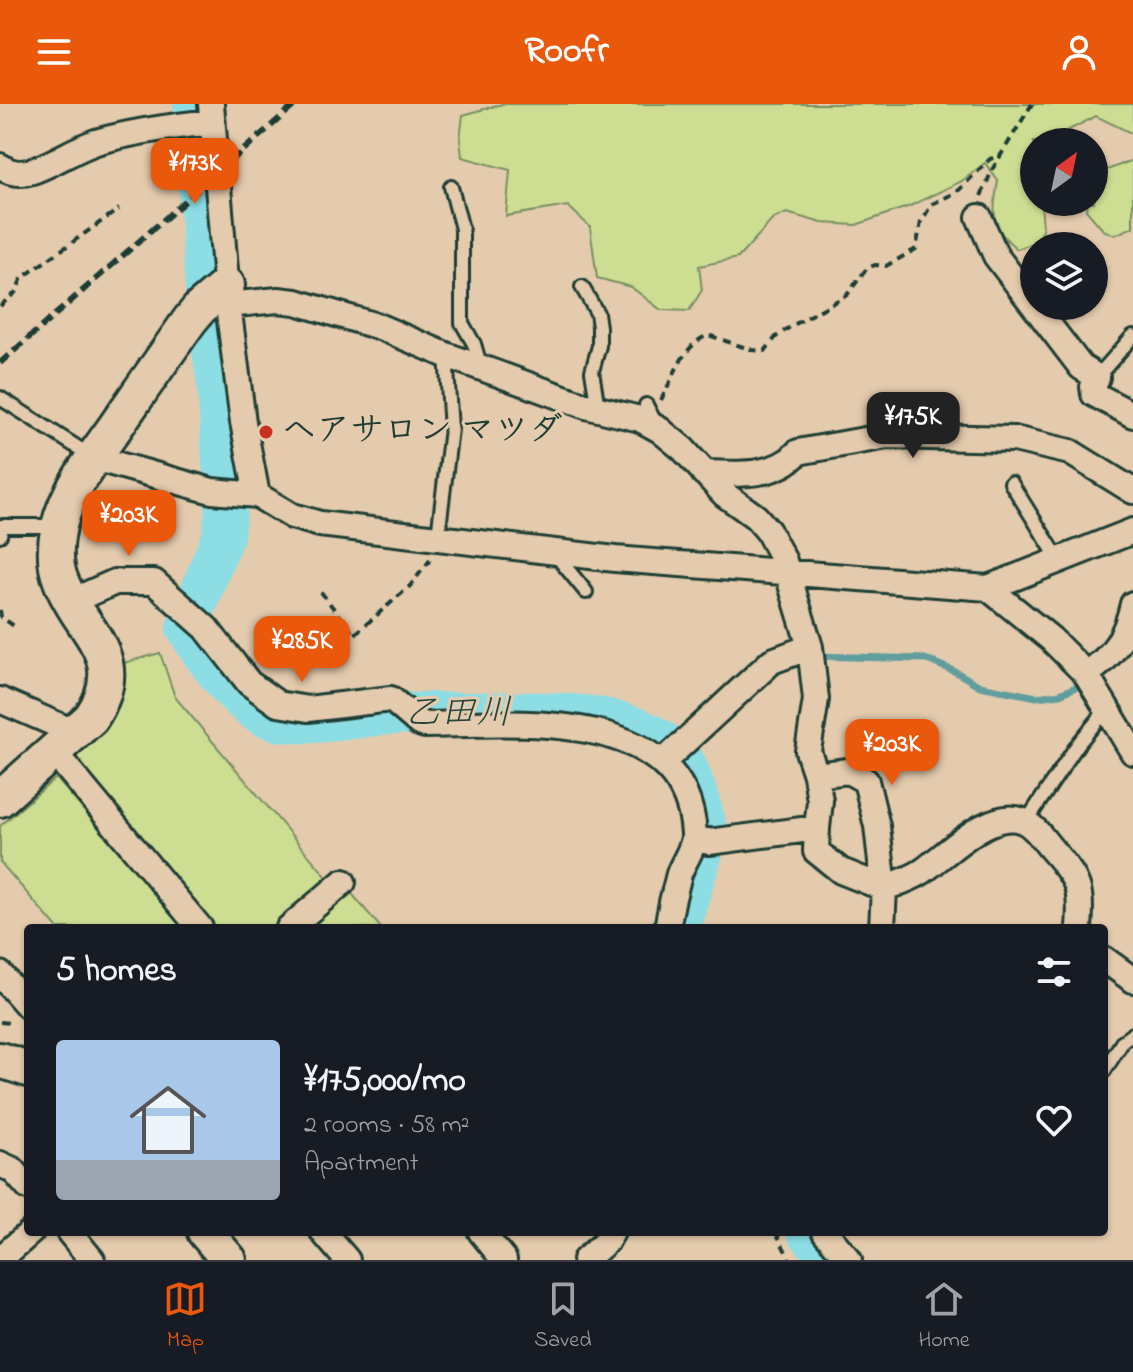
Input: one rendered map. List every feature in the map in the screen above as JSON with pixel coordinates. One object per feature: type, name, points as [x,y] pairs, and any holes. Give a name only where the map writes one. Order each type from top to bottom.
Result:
[{"type":"street","points":[[0,166],[17,174],[34,170],[95,143],[211,113],[217,298],[257,495]]},
{"type":"street","points":[[979,217],[996,256],[1075,360],[1097,377],[1094,394],[1133,415]]},
{"type":"street","points":[[217,298],[296,302],[380,327],[446,355],[598,409],[640,419],[652,417],[724,494],[756,517],[768,531],[788,573],[812,655],[816,699],[808,741],[820,801],[816,851],[841,871],[884,888],[923,871],[976,831],[1005,818],[1026,822],[1074,875],[1080,898],[1079,924]]},
{"type":"street","points":[[0,799],[65,742],[100,705],[107,684],[99,643],[61,583],[56,565],[59,526],[74,491],[94,458],[217,298]]},
{"type":"street","points":[[704,473],[748,475],[791,461],[798,452],[887,436],[1014,439],[1070,452],[1133,491]]},
{"type":"street","points":[[94,458],[212,491],[257,495],[292,516],[320,524],[615,559],[988,588],[1133,531]]},
{"type":"street","points":[[72,601],[115,582],[154,582],[206,628],[249,683],[278,704],[308,709],[391,699],[419,723],[567,726],[605,733],[628,742],[663,762],[684,793],[695,837],[680,873],[668,924]]},
{"type":"street","points":[[988,588],[1051,639],[1086,674],[1133,752]]},
{"type":"street","points":[[1086,674],[1101,665],[1129,635],[1133,604]]},
{"type":"street","points":[[663,762],[772,661],[812,655]]},
{"type":"street","points":[[0,700],[65,742],[197,924]]},
{"type":"street","points":[[816,775],[848,771],[866,781],[877,826],[884,888],[882,924]]},
{"type":"street","points":[[695,837],[709,842],[817,828]]},
{"type":"street","points":[[294,924],[343,882]]},
{"type":"street","points":[[1108,962],[1133,980]]},
{"type":"street","points":[[0,974],[24,1001]]},
{"type":"street","points":[[0,1060],[24,1068]]},
{"type":"street","points":[[0,1164],[13,1170],[24,1182]]},
{"type":"street","points":[[0,1259],[26,1236]]},
{"type":"street","points":[[72,1236],[92,1260]]},
{"type":"street","points":[[208,1236],[229,1260]]},
{"type":"street","points":[[326,1236],[347,1260]]},
{"type":"street","points":[[484,1236],[504,1260]]},
{"type":"street","points":[[585,1260],[610,1236]]},
{"type":"street","points":[[828,1236],[849,1260]]},
{"type":"lane","points":[[451,187],[462,229],[462,323],[474,344],[481,368]]},
{"type":"lane","points":[[582,287],[597,313],[599,327],[599,346],[592,371],[598,409]]},
{"type":"lane","points":[[1097,377],[1133,336]]},
{"type":"lane","points":[[435,536],[451,429],[446,355]]},
{"type":"lane","points":[[0,398],[94,458]]},
{"type":"lane","points":[[1011,483],[1059,560]]},
{"type":"lane","points":[[0,535],[2,526],[59,526]]},
{"type":"lane","points":[[553,551],[586,592]]},
{"type":"lane","points":[[1026,822],[1078,744],[1107,709]]},
{"type":"lane","points":[[1108,1065],[1123,1041],[1133,1034]]},
{"type":"path","points":[[979,217],[979,202],[984,189],[1032,104]]},
{"type":"path","points":[[652,417],[689,348],[699,338],[708,335],[752,350],[765,351],[790,327],[847,295],[867,268],[886,266],[916,249],[921,222],[932,204],[957,192],[994,155],[1001,155]]},
{"type":"path","points":[[0,306],[15,293],[22,278],[119,209]]},
{"type":"path","points":[[321,592],[354,635],[410,586],[425,568],[431,557],[435,536]]},
{"type":"path","points":[[0,610],[1,617],[14,626]]},
{"type":"path","points":[[778,1236],[790,1260]]},
{"type":"green space","points":[[502,104],[1133,104],[1133,134],[1096,116],[1073,128],[1020,128],[1020,216],[1042,216],[1043,229],[1042,232],[1020,232],[1020,248],[1017,249],[1008,241],[997,226],[994,210],[998,181],[985,163],[962,181],[910,206],[856,225],[822,223],[787,213],[773,219],[738,258],[699,266],[702,290],[689,311],[661,310],[631,287],[597,278],[590,227],[568,206],[506,216],[510,170],[462,157],[460,139],[463,115]]},
{"type":"green space","points":[[1133,160],[1133,227],[1115,235],[1103,230],[1091,216],[1108,216],[1108,170]]},
{"type":"green space","points":[[160,653],[175,697],[332,883],[282,924],[207,924],[71,759],[116,665]]},
{"type":"green space","points":[[56,778],[181,924],[54,924],[0,862],[0,826]]},
{"type":"green space","points":[[348,889],[378,924],[307,924]]},
{"type":"waterway","name":"乙田川","points":[[194,104],[208,318],[218,383],[226,511],[223,535],[187,628],[236,694],[261,714],[274,719],[312,722],[400,714],[552,713],[611,721],[638,729],[662,742],[685,764],[706,828],[682,924]]},
{"type":"waterway","points":[[815,656],[925,659],[980,686],[1037,697],[1060,694],[1083,684]]},
{"type":"waterway","points":[[684,761],[695,747]]},
{"type":"waterway","name":"乙田川","points":[[811,1236],[832,1260]]},
{"type":"railway","points":[[0,363],[296,104]]},
{"type":"place","name":"ヘアサロン マツダ","points":[[266,432]]}]
